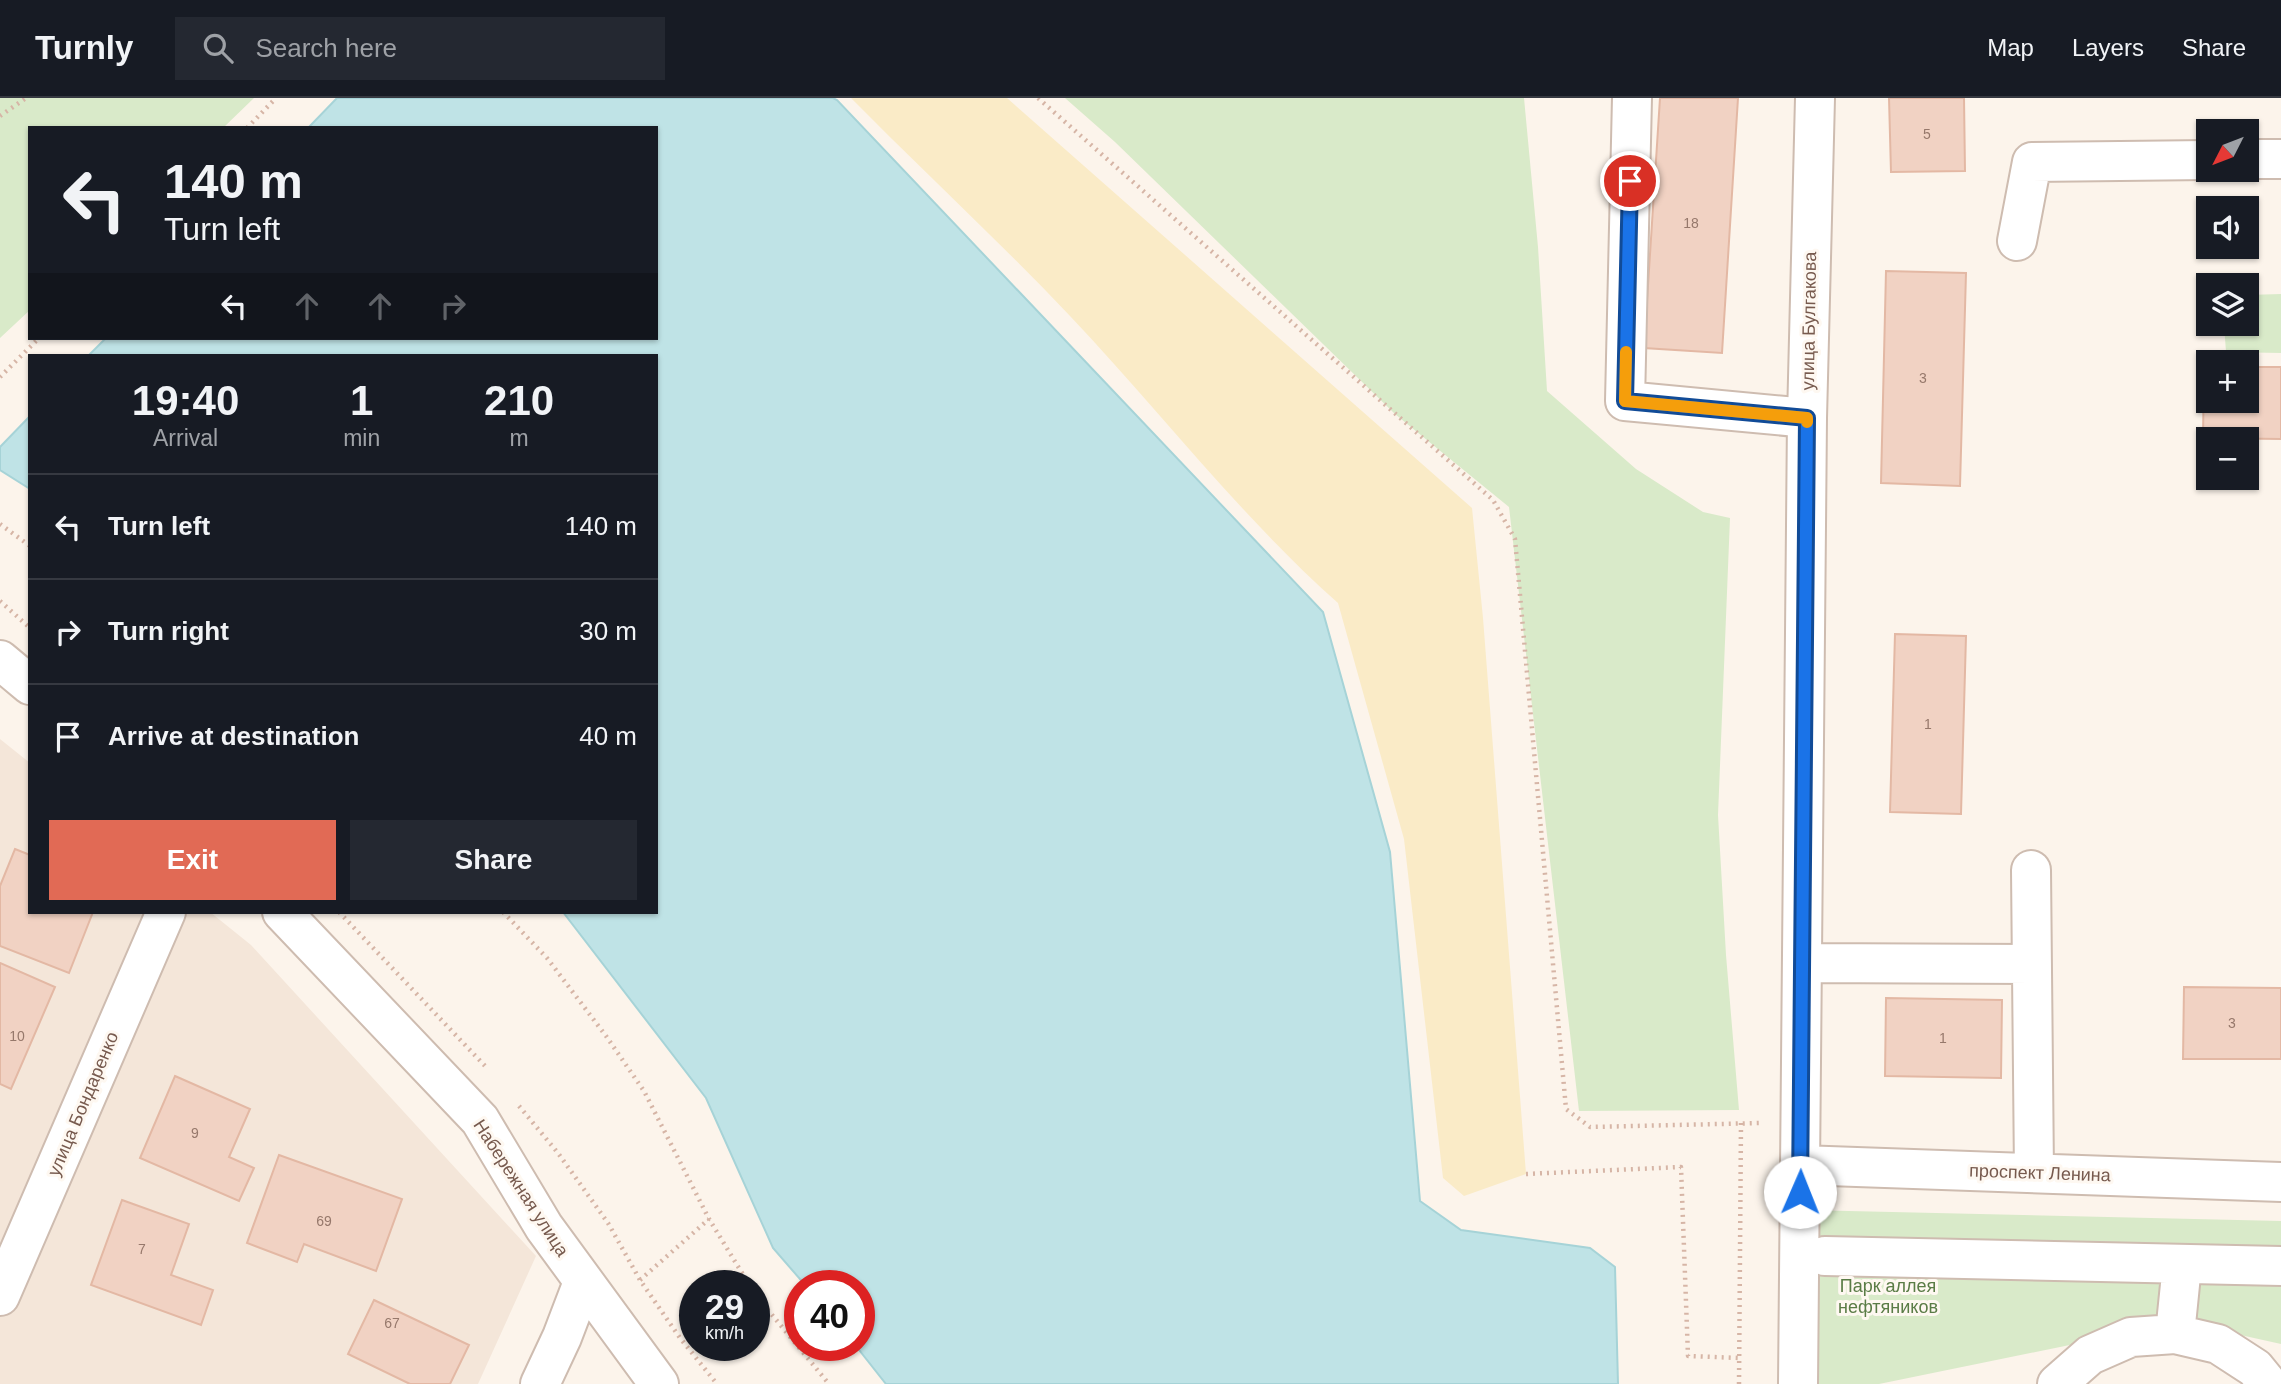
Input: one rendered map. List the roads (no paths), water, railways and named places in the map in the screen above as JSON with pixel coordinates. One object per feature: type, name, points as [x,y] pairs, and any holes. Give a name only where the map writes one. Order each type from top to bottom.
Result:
[{"type":"street","points":[[1632,98],[1625,401],[1807,418]]},
{"type":"street","name":"улица Булгакова","points":[[1798,1384],[1807,418],[1815,98]]},
{"type":"street","points":[[2259,159],[2281,159]]},
{"type":"street","points":[[2017,241],[2032,162],[2196,160]]},
{"type":"street","points":[[0,660],[28,683]]},
{"type":"street","points":[[2031,870],[2034,1173]]},
{"type":"street","name":"улица Бондаренко","points":[[0,1296],[165,914]]},
{"type":"street","name":"Набережная улица","points":[[284,914],[480,1120],[544,1227],[659,1384]]},
{"type":"street","points":[[1802,963],[2032,964]]},
{"type":"street","name":"проспект Ленина","points":[[1800,1165],[2281,1182]]},
{"type":"street","points":[[1825,1256],[2281,1266]]},
{"type":"street","points":[[2175,1334],[2182,1265]]},
{"type":"street","points":[[540,1384],[583,1282]]},
{"type":"street","points":[[2057,1384],[2090,1355],[2131,1337],[2175,1334],[2218,1344],[2255,1368],[2268,1384]]},
{"type":"water","points":[[337,98],[837,100],[1323,612],[1390,852],[1420,1201],[1461,1230],[1590,1248],[1615,1267],[1618,1384],[886,1384],[868,1361],[875,1361],[875,1270],[792,1270],[773,1248],[706,1098],[565,914],[658,914],[658,354],[90,354],[104,340],[658,340],[658,126],[310,126]]},
{"type":"water","points":[[28,418],[28,488],[0,470],[0,447]]},
{"type":"park label","name":"Парк аллея нефтяников","points":[[1888,1296]]}]
